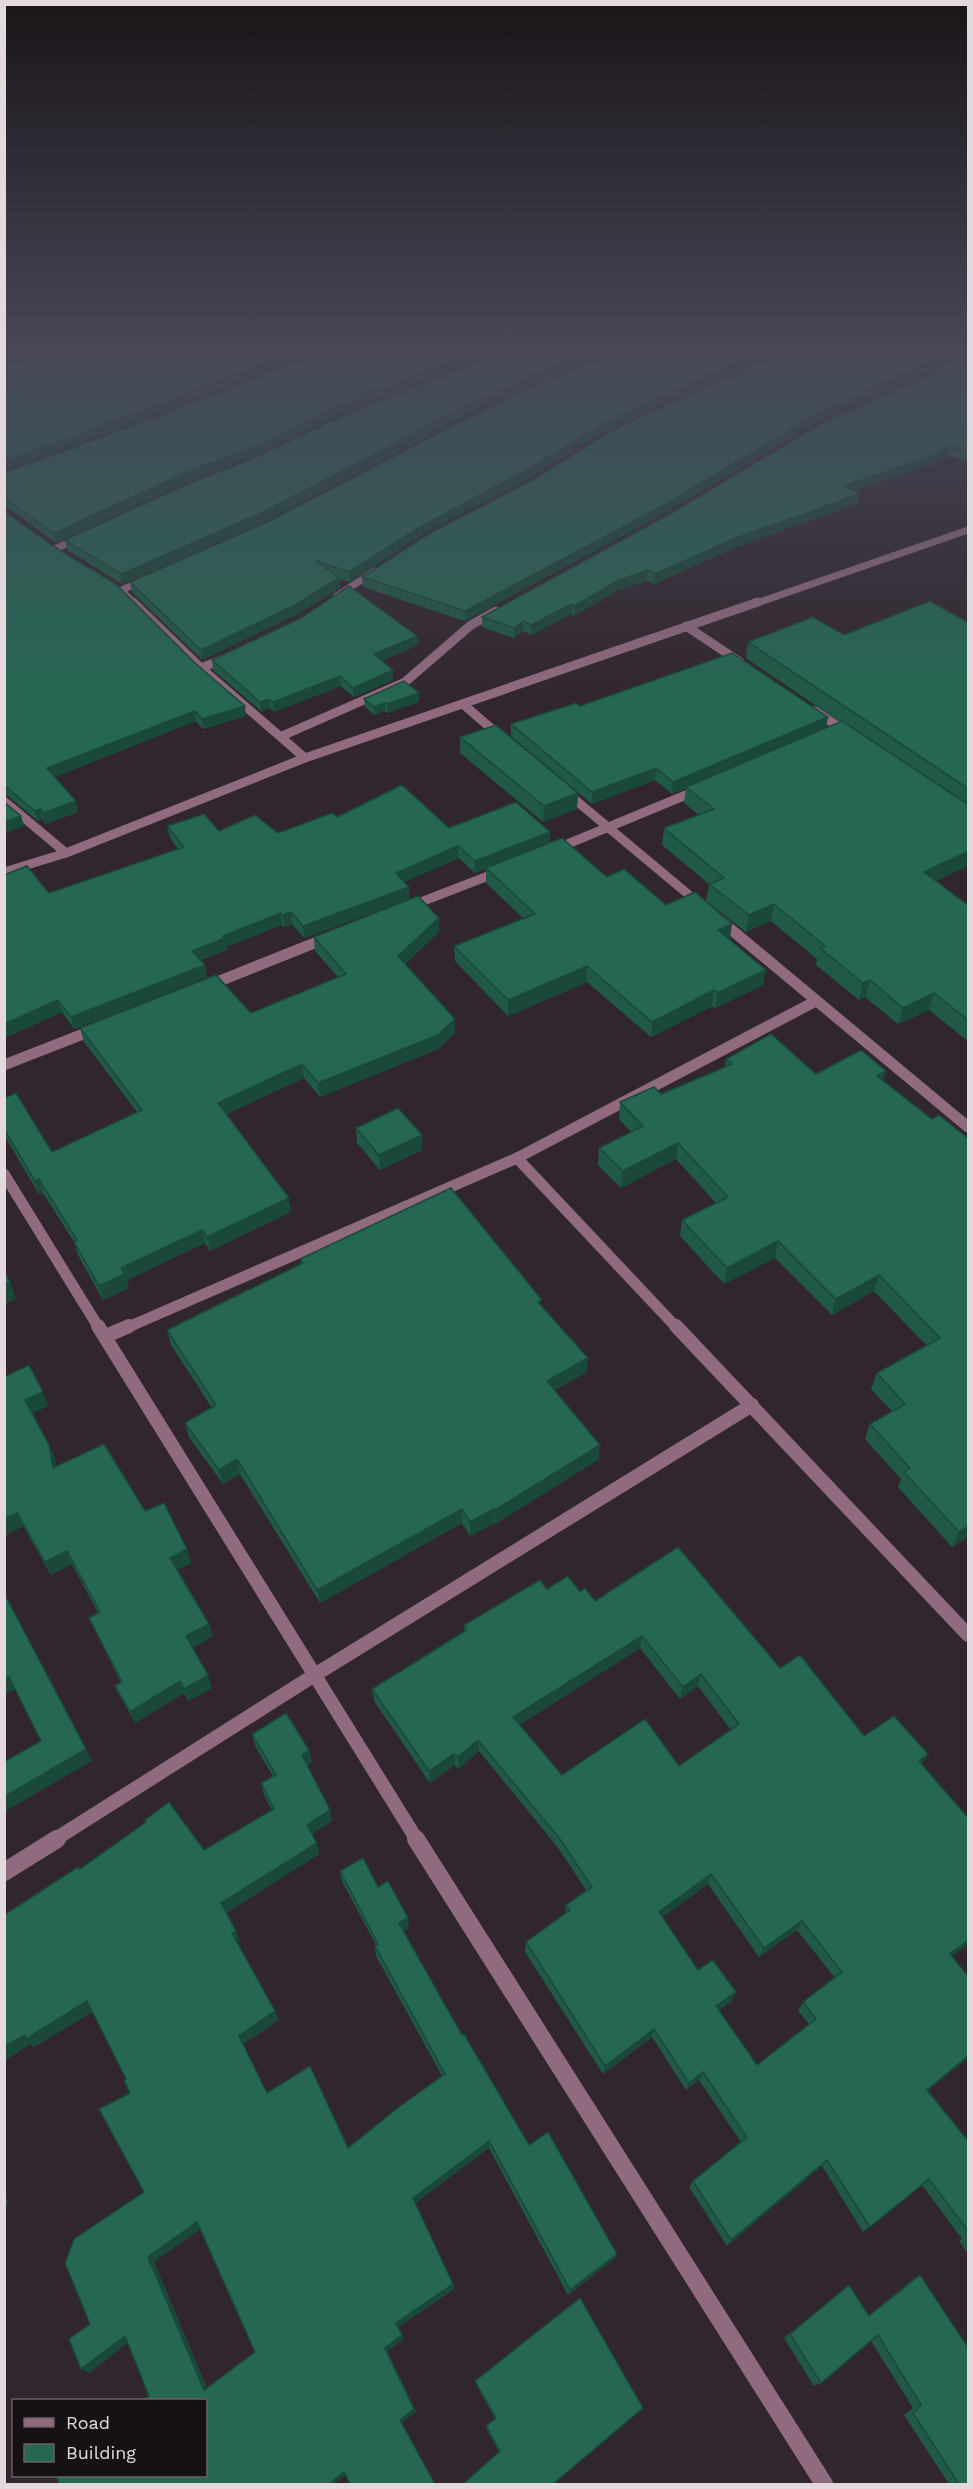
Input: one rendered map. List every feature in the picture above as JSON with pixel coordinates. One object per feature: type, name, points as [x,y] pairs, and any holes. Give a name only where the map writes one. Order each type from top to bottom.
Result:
[{"type":"street","points":[[4,872],[66,853],[304,758],[969,530]]},
{"type":"street","points":[[55,549],[90,532]]},
{"type":"street","points":[[47,543],[65,555]]},
{"type":"street","points":[[328,601],[387,563]]},
{"type":"street","points":[[122,590],[150,578]]},
{"type":"street","points":[[112,584],[122,590],[201,668],[282,736],[304,758]]},
{"type":"street","points":[[282,736],[405,682],[471,625],[502,607]]},
{"type":"street","points":[[686,626],[744,664]]},
{"type":"street","points":[[201,668],[234,654]]},
{"type":"street","points":[[803,703],[851,736]]},
{"type":"street","points":[[463,704],[508,743]]},
{"type":"street","points":[[831,734],[842,729]]},
{"type":"street","points":[[542,854],[704,788]]},
{"type":"street","points":[[563,790],[969,1127]]},
{"type":"street","points":[[4,801],[66,853]]},
{"type":"street","points":[[400,910],[509,867]]},
{"type":"street","points":[[191,992],[334,936]]},
{"type":"street","points":[[106,1336],[517,1158],[816,1001]]},
{"type":"street","points":[[4,1065],[103,1026]]},
{"type":"street","points":[[517,1158],[969,1635]]},
{"type":"street","points":[[4,1174],[106,1336],[313,1676],[824,2484]]},
{"type":"street","points":[[4,1872],[313,1676],[752,1406]]},
{"type":"building","points":[[20,467],[200,467],[54,533],[4,498],[4,473]]},
{"type":"building","points":[[231,467],[349,467],[263,512],[121,574],[65,540]]},
{"type":"building","points":[[374,467],[531,467],[423,525],[349,572],[316,561],[339,578],[295,605],[201,650],[130,582],[268,522]]},
{"type":"building","points":[[554,467],[727,467],[664,505],[465,611],[362,577],[429,534]]},
{"type":"building","points":[[749,467],[899,467],[845,486],[860,494],[735,538],[655,574],[648,570],[617,581],[574,606],[572,604],[531,625],[523,621],[514,628],[482,617],[670,514]]},
{"type":"building","points":[[4,511],[50,544],[117,585],[195,663],[245,706],[202,719],[195,711],[47,768],[76,801],[43,813],[41,809],[35,811],[4,785]]},
{"type":"building","points":[[349,586],[417,636],[374,654],[393,670],[353,688],[340,676],[273,702],[269,699],[260,702],[212,660],[301,618]]},
{"type":"building","points":[[930,601],[969,623],[969,789],[748,642],[813,617],[844,635]]},
{"type":"building","points":[[732,653],[828,717],[673,782],[656,768],[592,792],[511,724],[576,703],[580,706]]},
{"type":"building","points":[[404,681],[419,693],[374,707],[364,699]]},
{"type":"building","points":[[842,721],[969,805],[969,851],[924,872],[969,906],[969,1021],[934,993],[903,1008],[870,980],[863,983],[820,948],[825,946],[774,904],[749,915],[709,884],[724,878],[664,828],[714,809],[686,787]]},
{"type":"building","points":[[496,725],[578,793],[544,806],[460,737]]},
{"type":"building","points":[[402,785],[449,828],[516,802],[550,832],[475,861],[458,846],[396,873],[409,887],[303,926],[291,912],[283,915],[281,913],[192,951],[205,965],[71,1017],[58,1000],[4,1024],[4,875],[27,866],[49,893],[184,847],[167,826],[204,814],[219,831],[255,815],[278,833],[332,813],[337,817]]},
{"type":"building","points":[[4,802],[21,816],[4,822]]},
{"type":"building","points":[[562,838],[607,877],[624,869],[666,905],[695,892],[732,924],[718,930],[766,970],[717,993],[714,990],[652,1022],[587,966],[508,1000],[454,946],[535,914],[486,868]]},
{"type":"building","points":[[418,896],[439,918],[398,956],[455,1019],[438,1035],[318,1083],[302,1064],[218,1103],[289,1198],[207,1237],[202,1230],[121,1268],[125,1274],[99,1286],[74,1242],[77,1240],[39,1179],[35,1181],[4,1129],[4,1098],[16,1093],[52,1152],[142,1110],[80,1028],[216,975],[251,1013],[346,974],[314,937]]},
{"type":"building","points":[[771,1034],[816,1074],[861,1050],[886,1071],[877,1076],[932,1119],[939,1115],[969,1139],[969,1526],[959,1532],[904,1472],[910,1468],[870,1424],[905,1404],[877,1373],[940,1338],[879,1275],[836,1299],[778,1241],[727,1268],[682,1220],[728,1197],[678,1143],[623,1171],[599,1148],[643,1126],[620,1102],[654,1087],[661,1094],[732,1064],[726,1059]]},
{"type":"building","points":[[398,1108],[422,1135],[379,1155],[356,1128]]},
{"type":"building","points":[[451,1188],[542,1300],[538,1302],[588,1358],[547,1381],[600,1445],[495,1510],[470,1522],[462,1509],[317,1590],[237,1459],[219,1470],[185,1423],[216,1405],[167,1330],[303,1263],[300,1259]]},
{"type":"building","points":[[4,1271],[10,1282],[4,1284]]},
{"type":"building","points":[[29,1365],[43,1392],[25,1400],[49,1445],[53,1468],[104,1444],[145,1511],[164,1503],[187,1549],[170,1558],[209,1624],[186,1636],[208,1675],[184,1689],[180,1681],[130,1712],[115,1686],[122,1682],[89,1618],[100,1612],[67,1551],[45,1562],[17,1513],[4,1519],[4,1377]]},
{"type":"building","points":[[678,1547],[780,1668],[800,1655],[864,1736],[894,1716],[928,1754],[919,1761],[969,1819],[969,1940],[950,1954],[969,1977],[969,2055],[927,2090],[969,2142],[969,2232],[929,2179],[870,2227],[827,2160],[731,2240],[693,2181],[747,2137],[703,2072],[689,2083],[654,2029],[605,2066],[526,1942],[570,1910],[566,1905],[592,1887],[560,1839],[478,1740],[458,1757],[454,1754],[429,1771],[372,1689],[467,1630],[464,1625],[540,1580],[547,1589],[568,1576],[580,1592],[585,1588],[595,1601]],"holes":[[[642,1636],[683,1687],[701,1674],[739,1724],[679,1766],[645,1719],[562,1775],[513,1717]],[[711,1874],[764,1948],[802,1921],[842,1972],[803,2002],[816,2019],[757,2065],[716,2006],[736,1992],[713,1960],[698,1970],[659,1912]]]},
{"type":"building","points":[[4,1593],[86,1749],[4,1797],[4,1762],[41,1741],[9,1677],[4,1679]]},
{"type":"building","points":[[286,1713],[309,1750],[302,1755],[330,1810],[307,1825],[317,1843],[221,1903],[236,1931],[232,1933],[275,2011],[239,2036],[267,2093],[310,2066],[348,2148],[445,2074],[375,1946],[378,1944],[340,1871],[363,1858],[378,1887],[388,1881],[408,1918],[399,1923],[462,2035],[464,2034],[529,2145],[548,2132],[617,2254],[570,2290],[489,2141],[413,2198],[453,2284],[396,2323],[402,2335],[385,2348],[414,2409],[400,2420],[435,2484],[350,2484],[344,2472],[329,2484],[59,2484],[57,2477],[207,2477],[207,2399],[144,2399],[149,2396],[125,2336],[81,2369],[69,2339],[90,2324],[65,2263],[74,2239],[144,2192],[99,2109],[130,2093],[124,2080],[126,2079],[87,2001],[26,2039],[25,2035],[4,2047],[4,1915],[78,1867],[80,1869],[146,1822],[145,1820],[169,1802],[204,1850],[274,1809],[261,1783],[276,1775],[252,1734]],"holes":[[[197,2222],[255,2352],[204,2390],[148,2257]]]},
{"type":"building","points":[[920,2275],[969,2349],[969,2484],[959,2484],[913,2413],[921,2405],[878,2335],[821,2383],[790,2334],[849,2285],[869,2316]]},
{"type":"building","points":[[580,2298],[643,2408],[553,2484],[463,2484],[500,2451],[486,2426],[496,2418],[475,2381]]}]
